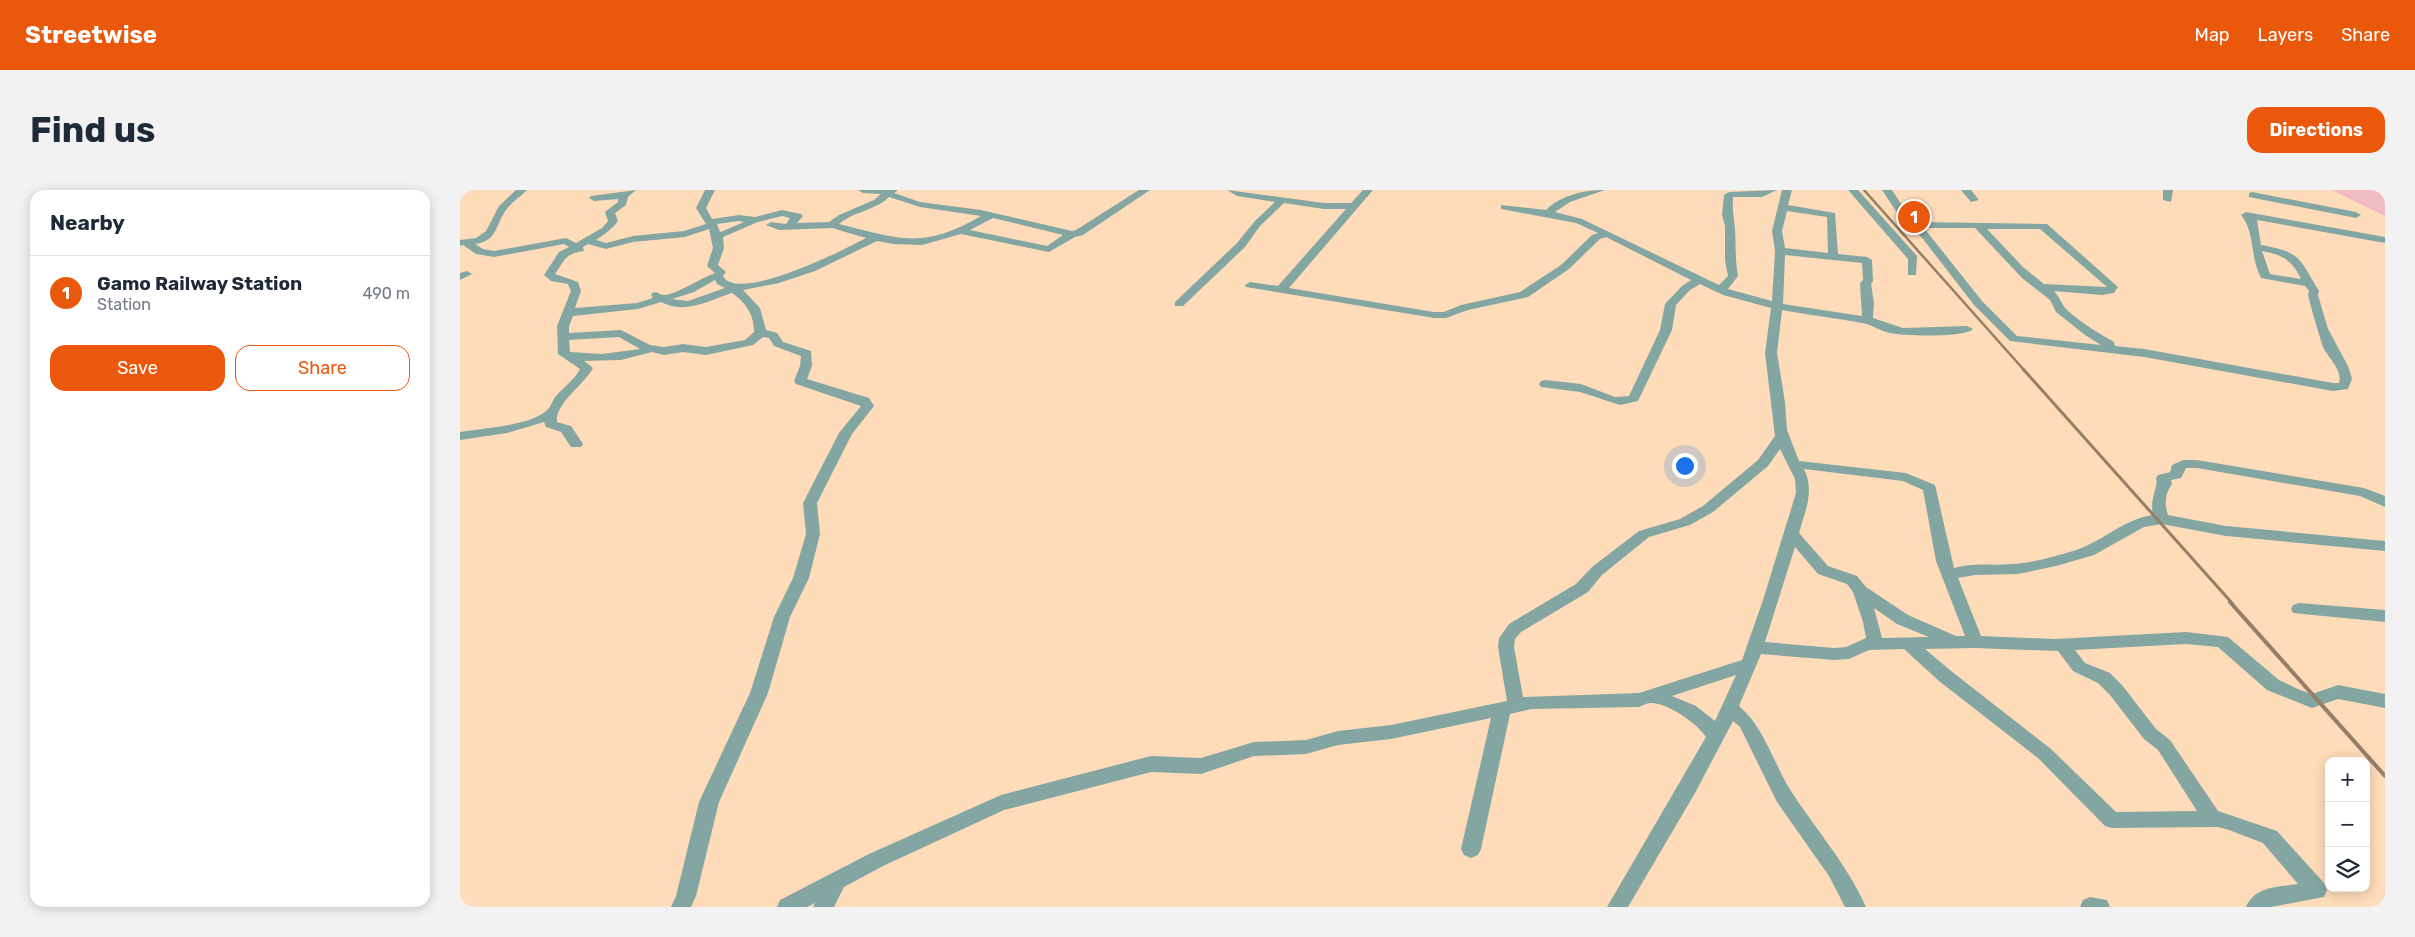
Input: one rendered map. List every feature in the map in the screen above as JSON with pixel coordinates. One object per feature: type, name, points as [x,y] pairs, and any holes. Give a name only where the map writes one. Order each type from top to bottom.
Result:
[{"type":"street","points":[[462,243],[478,241],[491,233],[494,223],[507,201],[522,190]]},
{"type":"street","points":[[564,337],[621,333],[651,349],[664,351],[683,348],[706,351],[749,343],[760,333],[761,326],[757,311],[735,288],[721,282],[719,275],[721,272],[712,266],[719,254],[714,228],[702,208],[710,190]]},
{"type":"street","points":[[863,190],[889,192],[894,198],[990,215],[1049,231],[1072,234],[1079,233],[1145,190]]},
{"type":"street","points":[[1232,190],[1240,194],[1324,206],[1354,206]]},
{"type":"street","points":[[1281,290],[1308,256],[1368,190]]},
{"type":"street","points":[[1550,214],[1554,207],[1575,196],[1600,190]]},
{"type":"street","points":[[1721,290],[1733,276],[1730,261],[1730,226],[1727,215],[1729,195],[1758,195],[1772,190]]},
{"type":"street","points":[[1617,907],[1716,737],[1730,707],[1749,664],[1773,596],[1803,492],[1802,479],[1793,464],[1782,436],[1771,353],[1777,307],[1780,250],[1777,231],[1787,190]]},
{"type":"street","points":[[1853,190],[1913,258],[1912,273]]},
{"type":"street","points":[[1887,190],[1899,209],[1927,237],[1978,303],[2014,339],[2120,350],[2333,387],[2344,386],[2346,379],[2342,366],[2328,344],[2327,336],[2322,330],[2313,295],[2314,291],[2297,259],[2289,255],[2256,247]]},
{"type":"street","points":[[1966,190],[1974,200]]},
{"type":"street","points":[[832,225],[837,220],[856,210],[878,202],[889,192]]},
{"type":"street","points":[[2246,215],[2250,210],[2252,192],[2356,215]]},
{"type":"street","points":[[594,198],[627,193]]},
{"type":"street","points":[[627,193],[623,203],[610,212],[613,221],[606,230],[593,242],[574,247],[563,254],[549,275],[555,279],[573,282],[576,291],[563,326],[564,354],[586,367],[651,349]]},
{"type":"street","points":[[1179,304],[1241,245],[1257,224],[1283,199]]},
{"type":"street","points":[[1783,206],[1832,215],[1833,257]]},
{"type":"street","points":[[1504,207],[1564,216],[1606,234],[1721,290],[1777,307],[1866,320],[1880,326],[1910,332],[1923,333],[1967,329]]},
{"type":"street","points":[[714,228],[725,234],[755,220],[782,213],[798,216],[790,223],[793,225]]},
{"type":"street","points":[[772,225],[779,227],[832,225],[852,229],[875,238],[932,241],[963,232],[990,215]]},
{"type":"street","points":[[2246,215],[2385,240]]},
{"type":"street","points":[[2246,215],[2253,222],[2256,247],[2265,276],[2309,283]]},
{"type":"street","points":[[593,242],[606,246],[633,239],[686,234],[714,228],[739,218],[755,220]]},
{"type":"street","points":[[1914,225],[2043,226],[2113,287],[2110,291],[2102,292],[2042,287]]},
{"type":"street","points":[[1978,226],[1994,240],[2017,268],[2056,300],[2060,310],[2090,333],[2120,350]]},
{"type":"street","points":[[963,232],[1049,249],[1072,234]]},
{"type":"street","points":[[1250,285],[1434,315],[1446,314],[1465,307],[1524,296],[1565,267],[1596,237],[1606,234]]},
{"type":"street","points":[[660,297],[673,304],[689,304],[735,288],[775,280],[811,269],[834,260],[875,238]]},
{"type":"street","points":[[462,243],[480,252],[494,254],[566,241],[574,247]]},
{"type":"street","points":[[1780,250],[1867,260],[1868,280],[1865,283],[1868,303],[1866,320]]},
{"type":"street","points":[[567,313],[599,308],[638,306],[660,297],[690,290],[701,282],[719,275]]},
{"type":"street","points":[[1545,384],[1579,388],[1618,402],[1634,398],[1666,330],[1671,304],[1686,288],[1700,279]]},
{"type":"street","points":[[681,907],[709,802],[759,693],[782,617],[801,578],[813,534],[810,503],[846,433],[868,406],[865,400],[842,395],[800,380],[806,366],[807,354],[778,344],[774,335],[760,333]]},
{"type":"street","points":[[570,357],[612,359]]},
{"type":"street","points":[[460,436],[511,427],[540,419],[550,413],[561,397],[580,382],[586,367]]},
{"type":"street","points":[[550,413],[551,424],[566,429],[576,444]]},
{"type":"street","points":[[1471,848],[1509,706],[1507,638],[1524,621],[1582,588],[1587,580],[1597,571],[1644,534],[1685,522],[1708,510],[1763,463],[1782,436]]},
{"type":"street","points":[[1793,464],[1906,477],[1930,488],[1939,543],[1975,642]]},
{"type":"street","points":[[2162,519],[2157,503],[2160,489],[2165,484],[2163,478],[2176,475],[2177,468],[2183,464],[2224,468],[2356,491],[2385,502]]},
{"type":"street","points":[[1950,575],[1960,570],[2020,569],[2078,555],[2102,546],[2134,524],[2150,519],[2162,519],[2226,531],[2385,546]]},
{"type":"street","points":[[1791,533],[1823,570],[1852,580],[1860,591],[1871,622],[1875,644]]},
{"type":"street","points":[[1860,591],[1903,620],[1956,642]]},
{"type":"street","points":[[2299,609],[2385,616]]},
{"type":"street","points":[[1755,647],[1834,654],[1850,652],[1866,644],[1956,642],[2064,644],[2145,638],[2186,638],[2222,641],[2273,685],[2294,695],[2312,701],[2338,692],[2385,701]]},
{"type":"street","points":[[1908,643],[1946,676],[2045,754],[2112,820],[2213,819],[2230,822],[2270,837],[2317,890],[2266,898],[2256,907]]},
{"type":"street","points":[[2064,644],[2068,654],[2079,666],[2104,678],[2116,690],[2150,734],[2164,745],[2213,819]]},
{"type":"street","points":[[786,907],[876,860],[1001,803],[1111,776],[1126,768],[1151,764],[1201,766],[1254,749],[1306,747],[1338,738],[1392,732],[1509,706],[1560,701],[1622,702],[1654,696],[1749,664]]},
{"type":"street","points":[[1654,696],[1698,715],[1707,722],[1716,737]]},
{"type":"street","points":[[1730,707],[1746,722],[1784,796],[1836,870],[1856,907]]},
{"type":"street","points":[[824,907],[836,882]]},
{"type":"street","points":[[2090,907],[2100,907]]},
{"type":"shaded area","points":[[2331,190],[2385,190],[2385,216]]},
{"type":"railway","points":[[1864,190],[2024,370]]},
{"type":"railway","points":[[2023,369],[2232,603]]},
{"type":"railway","points":[[2230,602],[2385,776]]},
{"type":"place","name":"Gamo Railway Station","points":[[1914,217]]}]
